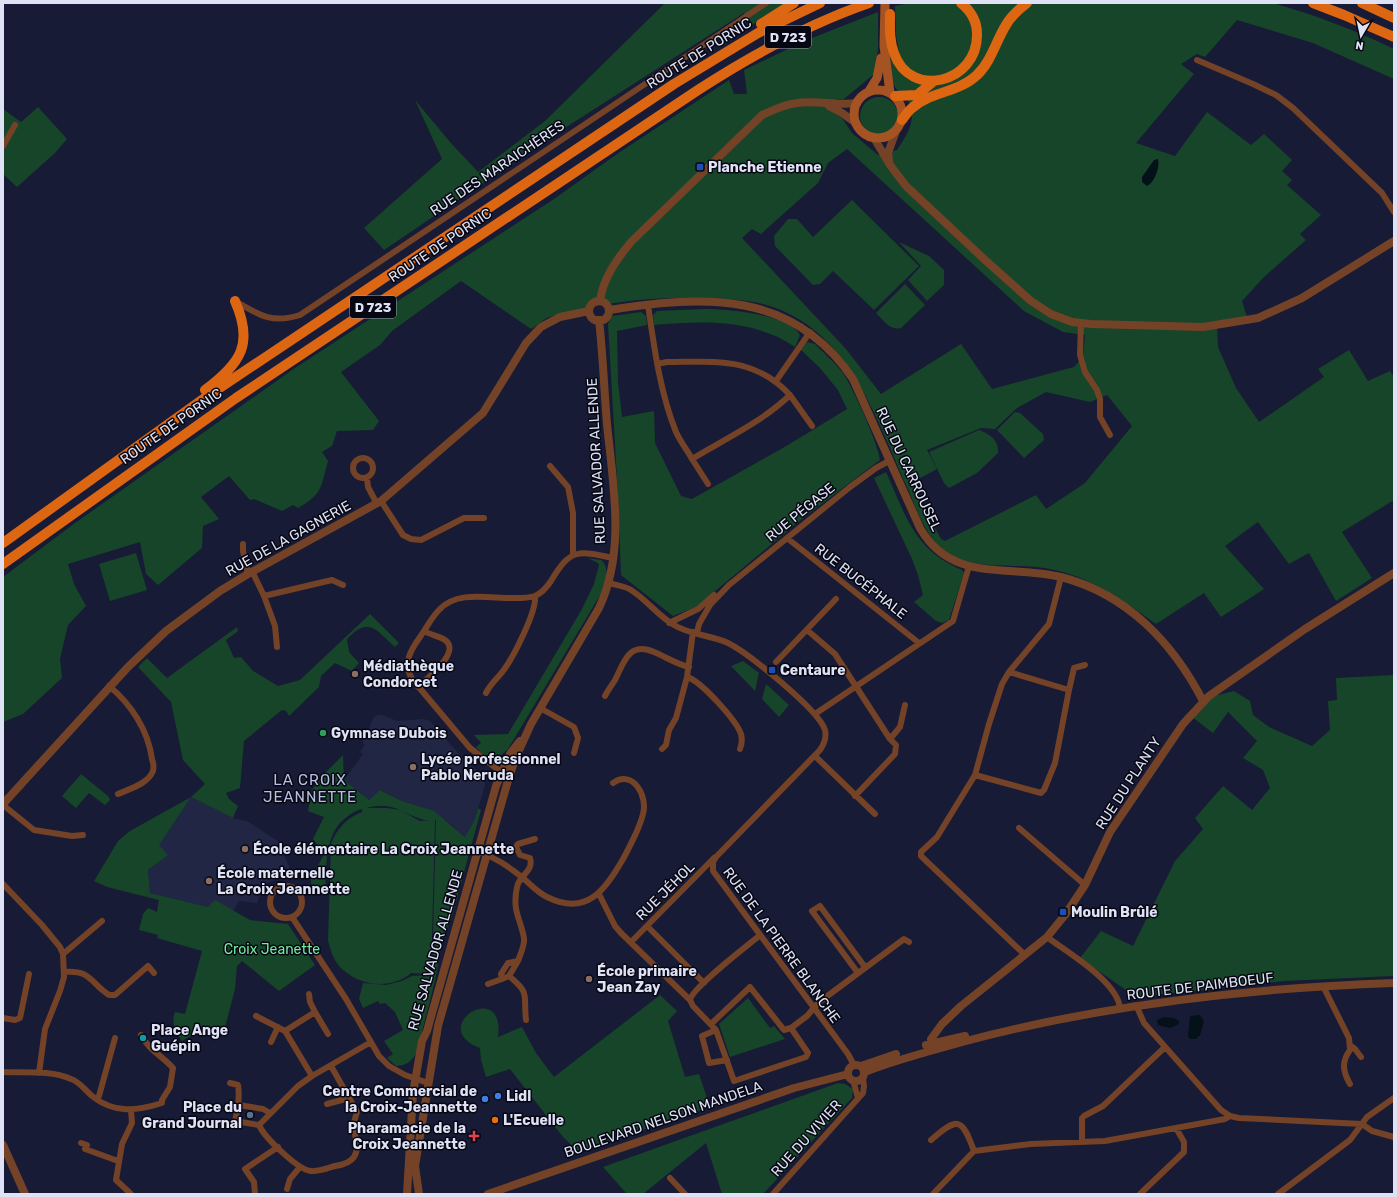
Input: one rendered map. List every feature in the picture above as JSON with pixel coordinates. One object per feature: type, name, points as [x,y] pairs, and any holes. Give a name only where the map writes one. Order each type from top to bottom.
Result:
[{"type":"highway","points":[[742,42],[747,32],[794,3]]},
{"type":"highway","name":"ROUTE DE PORNIC","points":[[3,543],[183,413],[662,92],[742,42],[820,3]]},
{"type":"highway","name":"ROUTE DE PORNIC","points":[[3,564],[219,410],[704,86],[753,56],[791,36],[828,19],[869,3]]},
{"type":"highway","points":[[892,95],[918,95],[934,81],[956,74],[966,67],[977,44],[976,25],[970,12],[961,3]]},
{"type":"highway","points":[[902,120],[912,108],[925,100],[954,90],[977,75],[990,57],[1006,25],[1016,12],[1027,3]]},
{"type":"highway","points":[[1313,3],[1344,14],[1394,37]]},
{"type":"highway","points":[[1362,3],[1394,18]]},
{"type":"highway","points":[[888,20],[894,54],[902,68],[915,77],[934,81]]},
{"type":"highway","points":[[183,413],[191,400],[223,376],[236,362],[242,346],[245,329],[243,317],[235,301]]},
{"type":"main road","points":[[884,46],[892,95],[902,109],[902,120],[896,131],[884,138],[874,138],[861,132],[856,123],[854,113],[857,103],[869,92],[877,78],[888,20],[887,3]]},
{"type":"main road","points":[[869,92],[880,90],[892,95]]},
{"type":"street","name":"RUE DES MARAICHÈRES","points":[[235,301],[259,315],[268,318],[281,319],[300,314],[766,3]]},
{"type":"street","points":[[1197,60],[1265,89],[1276,95],[1293,108],[1382,193],[1394,212]]},
{"type":"street","points":[[600,301],[602,292],[617,259],[631,242],[762,115],[797,102],[843,105],[857,103]]},
{"type":"street","points":[[815,102],[832,106],[856,123]]},
{"type":"street","points":[[3,146],[16,125]]},
{"type":"street","points":[[890,165],[888,153],[896,131]]},
{"type":"street","points":[[874,138],[890,165],[906,186],[1031,301],[1057,317],[1081,323],[1204,327],[1258,318],[1302,298],[1394,241]]},
{"type":"street","points":[[600,301],[605,303],[609,310],[605,318],[599,320],[594,319],[589,311],[592,304],[600,301]]},
{"type":"street","name":"RUE DU CARROUSEL","points":[[609,310],[648,305],[709,302],[747,306],[782,316],[810,332],[837,357],[853,379],[889,462],[926,538],[940,553],[955,561],[988,571],[1040,573],[1061,577],[1104,594],[1128,608],[1144,622],[1174,654],[1203,701]]},
{"type":"street","points":[[648,305],[657,364],[676,432],[708,484]]},
{"type":"street","name":"RUE DE LA GAGNERIE","points":[[3,804],[109,686],[134,660],[166,631],[220,591],[250,572],[379,503],[483,413],[526,343],[541,327],[560,317],[589,311]]},
{"type":"street","name":"RUE SALVADOR ALLENDE","points":[[419,1194],[415,1166],[423,1128],[428,1083],[438,1026],[515,759],[531,724],[599,608],[608,583],[613,558],[615,533],[614,499],[599,320]]},
{"type":"street","points":[[1081,323],[1080,355],[1085,372],[1097,390],[1100,399],[1100,417],[1110,435]]},
{"type":"street","points":[[776,381],[810,332]]},
{"type":"street","points":[[657,364],[667,362],[728,362],[758,371],[776,381],[790,395],[812,426]]},
{"type":"street","points":[[692,459],[777,407],[790,395]]},
{"type":"street","name":"RUE PÉGASE","points":[[662,749],[676,718],[687,678],[695,632],[710,605],[729,585],[850,487],[876,468],[889,462]]},
{"type":"street","points":[[550,466],[568,487],[573,513],[573,555]]},
{"type":"street","points":[[367,478],[368,487],[379,503],[403,535],[411,540],[422,540],[464,518],[484,518]]},
{"type":"street","name":"RUE BUCÉPHALE","points":[[787,538],[919,643]]},
{"type":"street","points":[[243,544],[243,551],[250,572],[264,596],[275,626],[277,647]]},
{"type":"street","points":[[510,778],[501,773],[470,748],[418,687],[408,673],[408,659],[412,648],[438,611],[456,599],[468,597],[512,598],[535,596],[548,586],[562,563],[573,555],[583,553],[613,558]]},
{"type":"street","points":[[814,714],[953,621],[969,566]]},
{"type":"street","name":"RUE DU PLANTY","points":[[931,1047],[931,1039],[950,1016],[1047,938],[1085,885],[1110,832],[1183,724],[1203,701],[1305,629],[1394,573]]},
{"type":"street","points":[[1025,955],[921,856],[921,852],[937,837],[975,776],[989,724],[1002,684],[1009,672],[1049,624],[1061,577]]},
{"type":"street","points":[[264,596],[332,580],[343,585]]},
{"type":"street","name":"RUE DE LA PIERRE BLANCHE","points":[[608,583],[632,590],[669,623],[684,630],[717,638],[743,652],[775,678],[814,714],[825,729],[826,736],[820,750],[815,756],[716,857],[713,862],[714,875],[861,1070]]},
{"type":"street","name":"RUE PÉGASE","points":[[669,623],[698,609],[720,589],[729,585]]},
{"type":"street","points":[[486,693],[504,670],[529,623],[536,600],[535,596]]},
{"type":"street","points":[[776,662],[836,599]]},
{"type":"street","points":[[806,630],[835,654],[890,739],[896,745],[897,750],[895,754],[856,796]]},
{"type":"street","points":[[418,687],[445,661],[449,651],[447,642],[444,639],[424,631]]},
{"type":"street","points":[[605,696],[624,661],[630,652],[634,650],[649,650],[676,663],[689,667]]},
{"type":"street","points":[[975,776],[1037,793],[1041,793],[1044,790],[1056,763],[1074,668],[1085,664]]},
{"type":"street","points":[[1009,672],[1069,690]]},
{"type":"street","points":[[687,678],[702,687],[735,722],[741,735],[740,749]]},
{"type":"street","points":[[109,686],[124,700],[139,721],[151,748],[153,766],[152,772],[142,784],[118,794]]},
{"type":"street","points":[[890,739],[900,727],[905,705]]},
{"type":"street","points":[[540,708],[574,727],[578,738],[574,753]]},
{"type":"street","name":"RUE SALVADOR ALLENDE","points":[[407,1194],[415,1078],[422,1041],[427,1030],[476,851],[501,773],[510,754],[531,724]]},
{"type":"street","points":[[815,756],[875,814]]},
{"type":"street","points":[[476,851],[487,854],[503,862],[546,897],[557,902],[576,903],[599,894],[612,878],[634,839],[644,807],[644,801],[638,786],[631,780],[624,779],[613,783]]},
{"type":"street","points":[[3,804],[34,830],[72,836],[83,835]]},
{"type":"street","points":[[1019,828],[1085,885]]},
{"type":"street","points":[[488,984],[510,976],[518,961],[524,939],[514,907],[517,885],[530,869],[531,861],[530,858],[520,855],[516,847],[518,844],[535,839]]},
{"type":"street","name":"RUE JÉHOL","points":[[631,942],[653,918],[716,857]]},
{"type":"street","points":[[3,884],[42,925],[60,947],[63,954],[64,972],[60,991],[45,1029],[39,1073]]},
{"type":"street","points":[[290,887],[300,895],[301,908],[292,917],[280,917],[272,911],[270,898],[278,888],[290,887]]},
{"type":"street","points":[[599,894],[615,926],[690,1000],[693,1006],[716,1030],[734,1081],[806,1057],[808,1053],[791,1028]]},
{"type":"street","points":[[858,973],[812,911],[820,906],[865,967]]},
{"type":"street","points":[[292,917],[346,999],[379,1056],[389,1066],[428,1083]]},
{"type":"street","points":[[63,954],[102,921]]},
{"type":"street","points":[[646,926],[704,983]]},
{"type":"street","points":[[690,1000],[693,994],[704,983],[759,936]]},
{"type":"street","points":[[1047,938],[1098,976],[1109,987],[1119,1002],[1120,1008]]},
{"type":"street","points":[[711,1024],[750,987],[778,1024],[784,1030],[791,1028],[807,1016],[818,1003],[865,967],[904,939],[909,942]]},
{"type":"street","points":[[502,979],[501,974],[508,963],[518,961]]},
{"type":"street","points":[[64,972],[80,971],[86,974],[109,995],[115,994],[148,966],[154,974]]},
{"type":"street","points":[[3,1018],[14,1020],[20,1018],[29,974]]},
{"type":"street","points":[[510,976],[523,988],[525,993],[526,1020]]},
{"type":"street","name":"ROUTE DE PAIMBOEUF","points":[[861,1070],[931,1047],[1012,1029],[1136,1005],[1220,995],[1323,986],[1394,983]]},
{"type":"street","points":[[1323,986],[1349,1038],[1351,1046],[1361,1057]]},
{"type":"street","points":[[309,994],[310,1002],[328,1034]]},
{"type":"street","points":[[1136,1005],[1144,1023],[1221,1110],[1230,1116],[1239,1118],[1362,1124],[1372,1131],[1394,1137]]},
{"type":"street","points":[[285,1031],[315,1012]]},
{"type":"street","points":[[256,1016],[285,1031],[312,1076]]},
{"type":"street","points":[[271,1042],[278,1027]]},
{"type":"street","points":[[716,1030],[702,1036],[709,1063],[727,1060]]},
{"type":"street","points":[[3,1072],[61,1075],[72,1079],[84,1087],[96,1099],[112,1108],[130,1110],[145,1108],[162,1103],[162,1100],[170,1087],[173,1068],[163,1056],[145,1044],[141,1035]]},
{"type":"street","points":[[96,1099],[99,1096],[115,1038]]},
{"type":"street","points":[[259,1125],[298,1086],[312,1076],[371,1042]]},
{"type":"street","points":[[1350,1084],[1344,1074],[1344,1067],[1346,1056],[1351,1046]]},
{"type":"street","points":[[1082,1141],[1082,1118],[1103,1106],[1165,1047]]},
{"type":"street","points":[[259,1125],[262,1131],[300,1167],[315,1171],[349,1162],[353,1159],[357,1145],[354,1124],[357,1112],[331,1066]]},
{"type":"street","points":[[851,1077],[850,1068],[861,1070]]},
{"type":"street","name":"BOULEVARD NELSON MANDELA","points":[[488,1194],[794,1088],[851,1077],[858,1080],[861,1070]]},
{"type":"street","name":"RUE DU VIVIER","points":[[772,1194],[864,1090],[861,1070]]},
{"type":"street","name":"RUE DU VIVIER","points":[[851,1077],[858,1098]]},
{"type":"street","points":[[230,1083],[238,1085],[239,1105],[235,1121],[259,1125]]},
{"type":"street","points":[[327,1104],[350,1098]]},
{"type":"street","points":[[1278,1194],[1350,1140],[1367,1117],[1394,1098]]},
{"type":"street","points":[[239,1105],[263,1109],[270,1113]]},
{"type":"street","points":[[130,1110],[132,1123],[122,1144],[116,1180],[131,1194]]},
{"type":"street","points":[[932,1194],[974,1151],[1082,1141],[1105,1141],[1225,1119],[1230,1116]]},
{"type":"street","points":[[931,1140],[947,1126],[954,1123],[963,1126],[974,1151]]},
{"type":"street","points":[[1140,1194],[1184,1152],[1184,1142],[1176,1128]]},
{"type":"street","points":[[81,1143],[87,1145],[85,1149],[118,1161]]},
{"type":"street","points":[[3,1145],[25,1194]]},
{"type":"street","points":[[254,1194],[254,1182],[245,1169],[278,1147]]},
{"type":"street","points":[[287,1189],[290,1179],[300,1167]]},
{"type":"street","points":[[670,1178],[685,1194]]},
{"type":"shaded area","points":[[1158,159],[1156,174],[1147,186],[1142,182],[1142,177],[1154,160]]},
{"type":"shaded area","name":"Lycée professionnel Pablo Neruda","points":[[383,715],[397,721],[424,719],[430,721],[460,755],[485,778],[485,785],[475,819],[465,837],[447,821],[424,808],[402,801],[381,790],[369,800],[344,780],[363,754],[360,752],[364,746],[363,741],[374,717]]},
{"type":"shaded area","points":[[191,797],[233,818],[247,821],[285,846],[284,855],[290,868],[275,880],[264,884],[257,903],[239,901],[232,913],[150,893],[148,870],[168,855],[158,845]]},
{"type":"shaded area","points":[[1200,1015],[1204,1021],[1200,1035],[1196,1039],[1190,1039],[1188,1036],[1190,1016]]},
{"type":"shaded area","points":[[1164,1017],[1174,1018],[1179,1021],[1179,1024],[1170,1028],[1158,1025],[1157,1020]]},
{"type":"green space","points":[[665,3],[785,3],[752,25],[744,13],[554,135],[384,250],[364,228],[442,159],[415,100],[450,142],[478,172],[545,121]]},
{"type":"green space","points":[[910,3],[1273,3],[1335,23],[1394,49],[1394,79],[1313,43],[1237,20],[1205,57],[1197,54],[1181,64],[1194,74],[1136,143],[1175,156],[1207,112],[1251,145],[1264,134],[1292,160],[1282,171],[1292,180],[1287,185],[1321,215],[1300,234],[1306,240],[1264,277],[1242,301],[1247,317],[1217,323],[1218,347],[1236,388],[1259,422],[1324,377],[1318,369],[1349,350],[1368,381],[1390,371],[1394,377],[1394,500],[1342,532],[1372,578],[1336,601],[1309,553],[1289,564],[1258,522],[1225,546],[1264,589],[1221,617],[1204,593],[1156,624],[1114,595],[1071,574],[1037,567],[992,565],[970,562],[948,553],[940,547],[923,523],[882,429],[852,374],[834,349],[812,328],[785,312],[754,302],[716,298],[665,298],[610,304],[556,315],[547,318],[531,329],[461,281],[392,331],[380,345],[341,372],[379,421],[373,430],[337,431],[332,446],[322,452],[328,461],[322,484],[312,499],[298,508],[293,505],[282,511],[254,499],[250,500],[229,476],[201,497],[219,519],[203,526],[202,548],[158,585],[146,574],[140,542],[68,564],[74,584],[86,606],[68,625],[60,659],[62,678],[23,714],[3,722],[3,577],[75,523],[295,368],[554,199],[617,154],[729,80],[734,94],[747,94],[744,70],[807,40],[878,12],[878,49],[874,74],[844,99],[835,99],[834,113],[842,118],[852,133],[878,155],[897,150],[908,133],[912,120],[912,114],[908,101],[895,87],[890,72],[889,56],[899,52],[896,35],[895,6]],"holes":[[[847,149],[1024,311],[1063,332],[1085,335],[1083,357],[1074,367],[992,389],[961,344],[881,394],[846,349],[742,238],[752,229],[761,234],[818,183],[828,163]],[[1046,392],[1090,402],[1107,395],[1132,426],[1085,483],[1046,509],[1036,495],[945,541],[941,539],[911,483],[937,469],[927,450],[981,428],[995,429],[1017,408]]]},
{"type":"green space","points":[[875,97],[883,97],[893,102],[897,109],[897,123],[893,130],[883,135],[875,135],[865,130],[863,127],[860,120],[860,112],[865,102],[868,100]]},
{"type":"green space","points":[[38,107],[67,139],[55,153],[17,187],[3,174],[3,109],[21,122]]},
{"type":"green space","points":[[852,200],[919,266],[874,310],[833,271],[820,284],[813,285],[775,246],[774,236],[788,219],[797,219],[813,237]]},
{"type":"green space","points":[[899,242],[929,256],[944,270],[944,285],[927,301],[908,280],[921,266]]},
{"type":"green space","points":[[905,284],[925,305],[901,328],[897,329],[887,324],[876,313]]},
{"type":"green space","points":[[704,309],[742,312],[771,318],[784,322],[794,328],[800,335],[795,347],[773,335],[742,326],[713,323],[654,325],[653,315],[657,311]]},
{"type":"green space","points":[[641,312],[646,316],[647,325],[617,331],[618,382],[622,417],[654,411],[655,443],[681,496],[692,499],[788,445],[847,409],[838,390],[819,367],[801,350],[807,342],[815,344],[843,373],[853,391],[875,441],[880,460],[803,518],[696,607],[673,616],[621,575],[608,324],[612,316]]},
{"type":"green space","points":[[1015,412],[1020,413],[1043,434],[1044,440],[1024,458],[997,430]]},
{"type":"green space","points":[[979,430],[987,433],[993,438],[997,444],[998,453],[977,473],[949,488],[944,483],[929,452]]},
{"type":"green space","points":[[886,472],[906,517],[922,542],[946,562],[962,570],[964,573],[949,620],[942,623],[936,621],[914,602],[923,595],[918,575],[874,478]]},
{"type":"green space","points":[[136,553],[147,590],[110,601],[99,564]]},
{"type":"green space","points":[[588,558],[601,560],[606,567],[607,571],[605,584],[602,592],[508,749],[499,757],[492,758],[486,756],[476,747],[481,743],[474,735],[508,734],[582,609],[594,584],[599,565]]},
{"type":"green space","points":[[370,614],[399,643],[395,647],[377,630],[367,627],[361,628],[347,639],[349,652],[359,663],[352,671],[335,663],[321,676],[319,687],[289,716],[286,711],[282,710],[244,741],[240,788],[226,793],[229,799],[238,806],[233,818],[191,797],[205,784],[183,760],[171,702],[138,667],[147,658],[167,678],[237,627],[238,631],[226,640],[234,658],[241,657],[253,671],[278,686],[300,680]]},
{"type":"green space","points":[[743,661],[759,673],[755,691],[731,666]]},
{"type":"green space","points":[[1394,675],[1394,976],[1284,981],[1136,997],[1080,958],[1101,931],[1133,946],[1175,861],[1203,829],[1195,818],[1223,786],[1252,810],[1270,788],[1263,770],[1243,758],[1257,741],[1228,712],[1213,733],[1192,717],[1214,696],[1234,691],[1250,701],[1253,715],[1269,727],[1312,746],[1330,730],[1328,701],[1337,700],[1336,678]]},
{"type":"green space","points":[[766,684],[789,705],[779,717],[762,699]]},
{"type":"green space","points":[[343,755],[344,780],[369,800],[380,790],[402,801],[434,811],[465,837],[475,819],[478,808],[481,810],[451,920],[442,940],[436,976],[416,1054],[408,1063],[399,1066],[396,1066],[387,1058],[393,1054],[384,1041],[403,1030],[395,1012],[385,1003],[380,1004],[378,1001],[363,1008],[359,999],[363,983],[386,985],[402,981],[412,976],[432,975],[436,820],[431,974],[411,973],[394,982],[385,984],[366,982],[349,975],[337,963],[328,941],[331,844],[339,828],[352,817],[362,812],[362,809],[348,816],[340,823],[330,841],[325,893],[311,884],[311,879],[324,854],[313,839],[324,817],[308,811],[312,790],[324,774]],"holes":[[[375,806],[389,806],[400,810],[387,808],[366,808]],[[400,810],[423,820],[434,820],[420,821]]]},
{"type":"green space","points":[[81,774],[108,796],[110,800],[105,805],[89,793],[76,808],[62,796]]},
{"type":"green space","name":"Croix Jeanette","points":[[191,797],[159,845],[168,855],[148,870],[150,893],[208,907],[215,900],[250,920],[288,924],[315,965],[279,991],[242,961],[237,966],[235,989],[223,1035],[194,1034],[182,1041],[174,1027],[173,1020],[175,1012],[185,1014],[202,951],[157,938],[158,935],[139,930],[143,914],[148,908],[157,912],[159,900],[107,887],[94,881],[118,841],[130,831]]},
{"type":"green space","points":[[660,995],[677,1011],[668,1021],[685,1077],[699,1074],[710,1107],[579,1152],[563,1137],[510,1069],[486,1077],[481,1060],[480,1048],[465,1039],[461,1029],[464,1019],[471,1012],[481,1009],[491,1010],[497,1019],[498,1037],[522,1027],[536,1053],[554,1077]]},
{"type":"green space","points":[[748,998],[770,1028],[774,1026],[785,1039],[730,1057],[719,1024]]},
{"type":"green space","points":[[838,1083],[845,1084],[853,1089],[852,1098],[763,1194],[722,1194],[706,1143],[643,1194],[627,1194],[603,1167]]},
{"type":"place","name":"Planche Etienne","points":[[700,167]]},
{"type":"place","name":"Centaure","points":[[772,670]]},
{"type":"place","name":"Médiathèque Condorcet","points":[[355,674]]},
{"type":"place","name":"Gymnase Dubois","points":[[323,733]]},
{"type":"place","name":"Lycée professionnel Pablo Neruda","points":[[413,767]]},
{"type":"place","name":"École élémentaire La Croix Jeannette","points":[[245,849]]},
{"type":"place","name":"École maternelle La Croix Jeannette","points":[[209,881]]},
{"type":"place","name":"Moulin Brûlé","points":[[1063,912]]},
{"type":"place","name":"École primaire Jean Zay","points":[[589,979]]},
{"type":"place","name":"Place Ange Guépin","points":[[143,1038]]},
{"type":"place","name":"Lidl","points":[[498,1096]]},
{"type":"place","name":"Centre Commercial de la Croix-Jeannette","points":[[485,1099]]},
{"type":"place","name":"Place du Grand Journal","points":[[250,1115]]},
{"type":"place","name":"L'Ecuelle","points":[[495,1120]]},
{"type":"place","name":"Pharamacie de la Croix Jeannette","points":[[474,1136]]},
{"type":"district","name":"LA CROIX JEANNETTE","points":[[310,788]]}]
